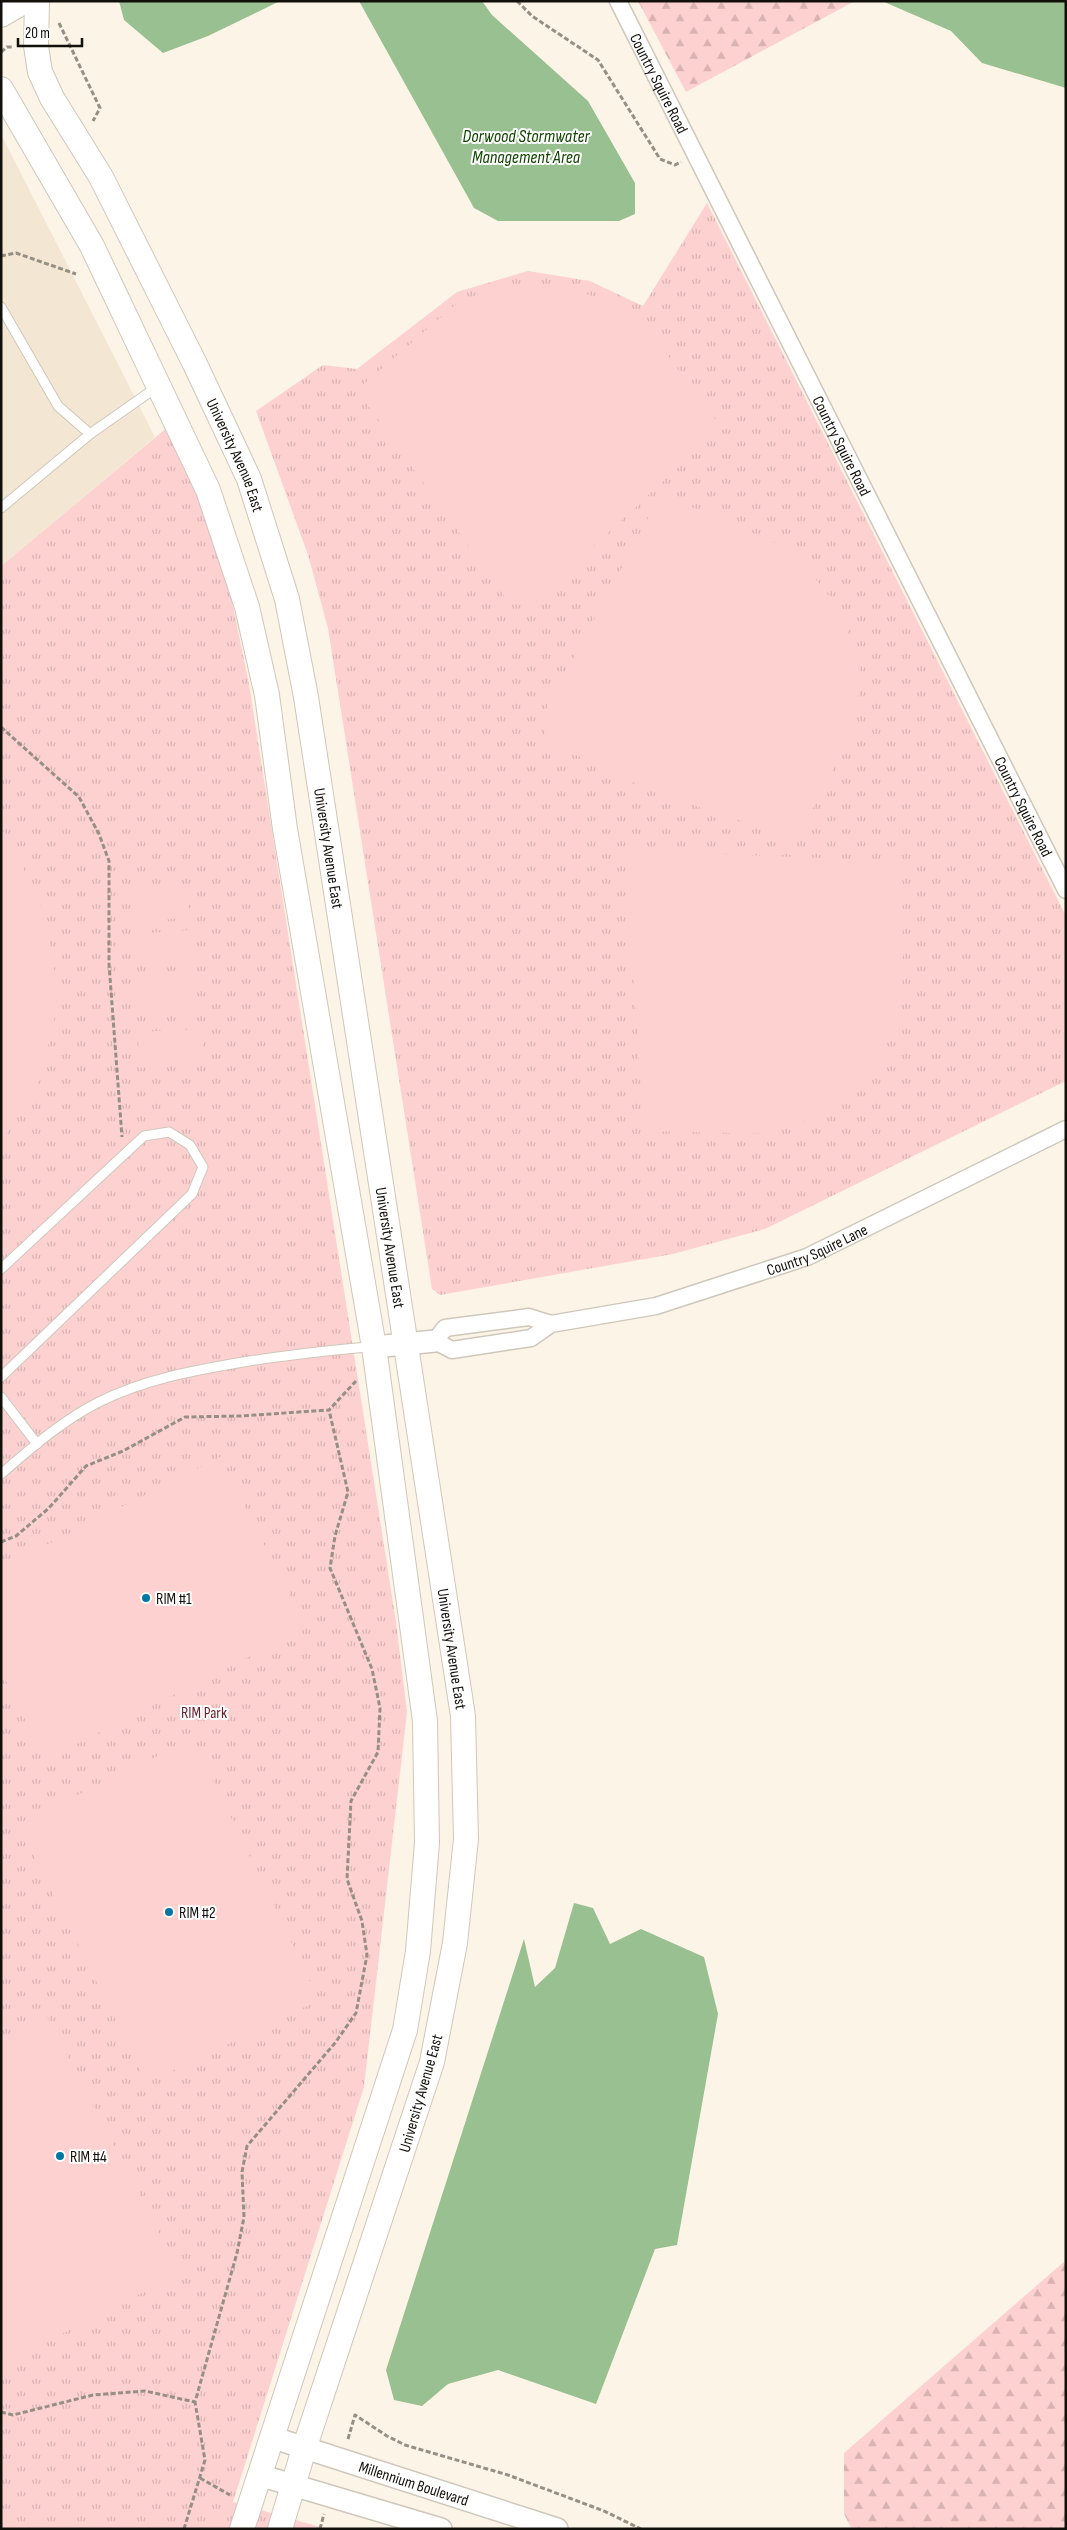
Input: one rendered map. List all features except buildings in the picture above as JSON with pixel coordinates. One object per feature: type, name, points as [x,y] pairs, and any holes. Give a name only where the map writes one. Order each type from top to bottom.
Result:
[{"type":"main road","points":[[1,16],[25,1]]},
{"type":"main road","name":"University Avenue East","points":[[37,1],[36,46],[40,72],[52,98],[101,177],[200,373],[249,479],[287,599],[306,697],[463,1716],[466,1839],[455,1943],[432,2062],[304,2449],[280,2529]]},
{"type":"main road","name":"University Avenue East","points":[[1,89],[92,246],[160,385],[208,490],[247,607],[267,695],[285,829],[374,1354],[425,1721],[427,1843],[418,1952],[405,2030],[242,2529]]},
{"type":"street","name":"Country Squire Road","points":[[618,1],[1066,890]]},
{"type":"street","name":"Country Squire Lane","points":[[374,1354],[406,1344],[435,1341],[452,1350],[531,1338],[551,1324],[656,1306],[806,1257],[1066,1129]]},
{"type":"street","name":"Country Squire Lane","points":[[435,1341],[445,1328],[529,1317],[551,1324]]},
{"type":"street","name":"Millennium Boulevard","points":[[271,2437],[304,2449],[506,2511],[557,2529]]},
{"type":"street","points":[[259,2475],[441,2529]]},
{"type":"lane","points":[[1,307],[58,406],[90,434]]},
{"type":"lane","points":[[1,508],[90,434],[160,385]]},
{"type":"lane","points":[[1,1269],[144,1136],[169,1132],[190,1145],[203,1168],[192,1194],[1,1377]]},
{"type":"lane","points":[[1,1474],[36,1444],[97,1403],[134,1386],[167,1376],[327,1349],[374,1354]]},
{"type":"lane","points":[[1,1397],[36,1444]]},
{"type":"path","points":[[517,1],[532,16],[598,60],[660,159],[675,165],[696,155]]},
{"type":"path","points":[[56,17],[100,108]]},
{"type":"path","points":[[1,256],[16,253],[76,274]]},
{"type":"path","points":[[1,727],[79,797],[99,834],[109,861],[109,964],[124,1155]]},
{"type":"path","points":[[1,1542],[16,1536],[49,1508],[86,1466],[122,1451],[184,1417],[240,1416],[329,1410],[374,1354]]},
{"type":"path","points":[[184,2529],[205,2460],[195,2402],[237,2253],[244,2217],[242,2172],[246,2146],[335,2043],[356,2013],[367,1955],[362,1921],[347,1879],[351,1801],[378,1752],[380,1708],[372,1669],[330,1568],[335,1536],[348,1492],[329,1410]]},
{"type":"path","points":[[1,2412],[13,2415],[93,2395],[145,2391],[195,2402]]},
{"type":"path","points":[[354,2420],[355,2415],[387,2436],[405,2445],[508,2475],[604,2511],[641,2529]]},
{"type":"path","points":[[200,2478],[249,2506]]},
{"type":"shaded area","points":[[1,134],[155,437],[1,566]]},
{"type":"green space","points":[[638,1],[855,1],[686,92]]},
{"type":"green space","points":[[707,203],[1066,916],[1066,1081],[765,1229],[673,1254],[440,1295],[432,1289],[328,628],[308,555],[256,411],[323,365],[357,369],[457,292],[528,271],[590,281],[643,306]]},
{"type":"green space","points":[[511,286],[565,286],[625,308],[663,349],[721,427],[530,606],[510,604],[357,390],[456,304]]},
{"type":"green space","name":"RIM Park","points":[[169,426],[203,507],[228,582],[249,684],[396,1622],[407,1712],[364,2087],[233,2502],[327,2529],[1,2529],[1,566]]},
{"type":"green space","points":[[661,494],[792,550],[842,612],[862,680],[851,733],[797,840],[649,790],[547,741],[542,717]]},
{"type":"green space","points":[[1,829],[10,840],[46,918],[59,1000],[40,1080],[1,1142]]},
{"type":"green space","points":[[636,851],[902,861],[903,973],[900,1014],[873,1075],[819,1115],[771,1134],[644,1131],[625,859]]},
{"type":"green space","points":[[187,886],[190,917],[133,923],[130,891]]},
{"type":"green space","points":[[192,930],[194,961],[135,966],[133,934]]},
{"type":"green space","points":[[194,970],[197,1008],[138,1013],[135,974]]},
{"type":"green space","points":[[201,1029],[205,1063],[139,1068],[138,1032]]},
{"type":"green space","name":"RIM #1","points":[[220,1457],[306,1628],[45,1760],[1,1671],[1,1568]]},
{"type":"green space","name":"RIM #2","points":[[193,1739],[319,2000],[147,2083],[18,1824]]},
{"type":"green space","name":"RIM #4","points":[[46,2015],[180,2273],[5,2363],[1,2355],[1,2039]]},
{"type":"green space","points":[[1066,2260],[1066,2529],[852,2529],[844,2514],[844,2453]]},
{"type":"water","points":[[119,1],[280,1],[208,36],[163,53],[124,20]]},
{"type":"water","name":"Dorwood Stormwater Management Area","points":[[359,1],[482,1],[492,15],[588,101],[635,183],[635,214],[619,221],[498,221],[474,208]]},
{"type":"water","points":[[882,1],[1066,1],[1066,88],[982,63],[951,31]]},
{"type":"water","points":[[574,1903],[593,1908],[610,1944],[641,1929],[704,1957],[718,2014],[677,2245],[655,2249],[596,2404],[498,2370],[448,2384],[422,2406],[394,2400],[386,2370],[524,1939],[535,1987],[555,1968]]},
{"type":"place","name":"RIM #1","points":[[146,1598]]},
{"type":"place","name":"RIM #2","points":[[169,1912]]},
{"type":"place","name":"RIM #4","points":[[60,2156]]}]
